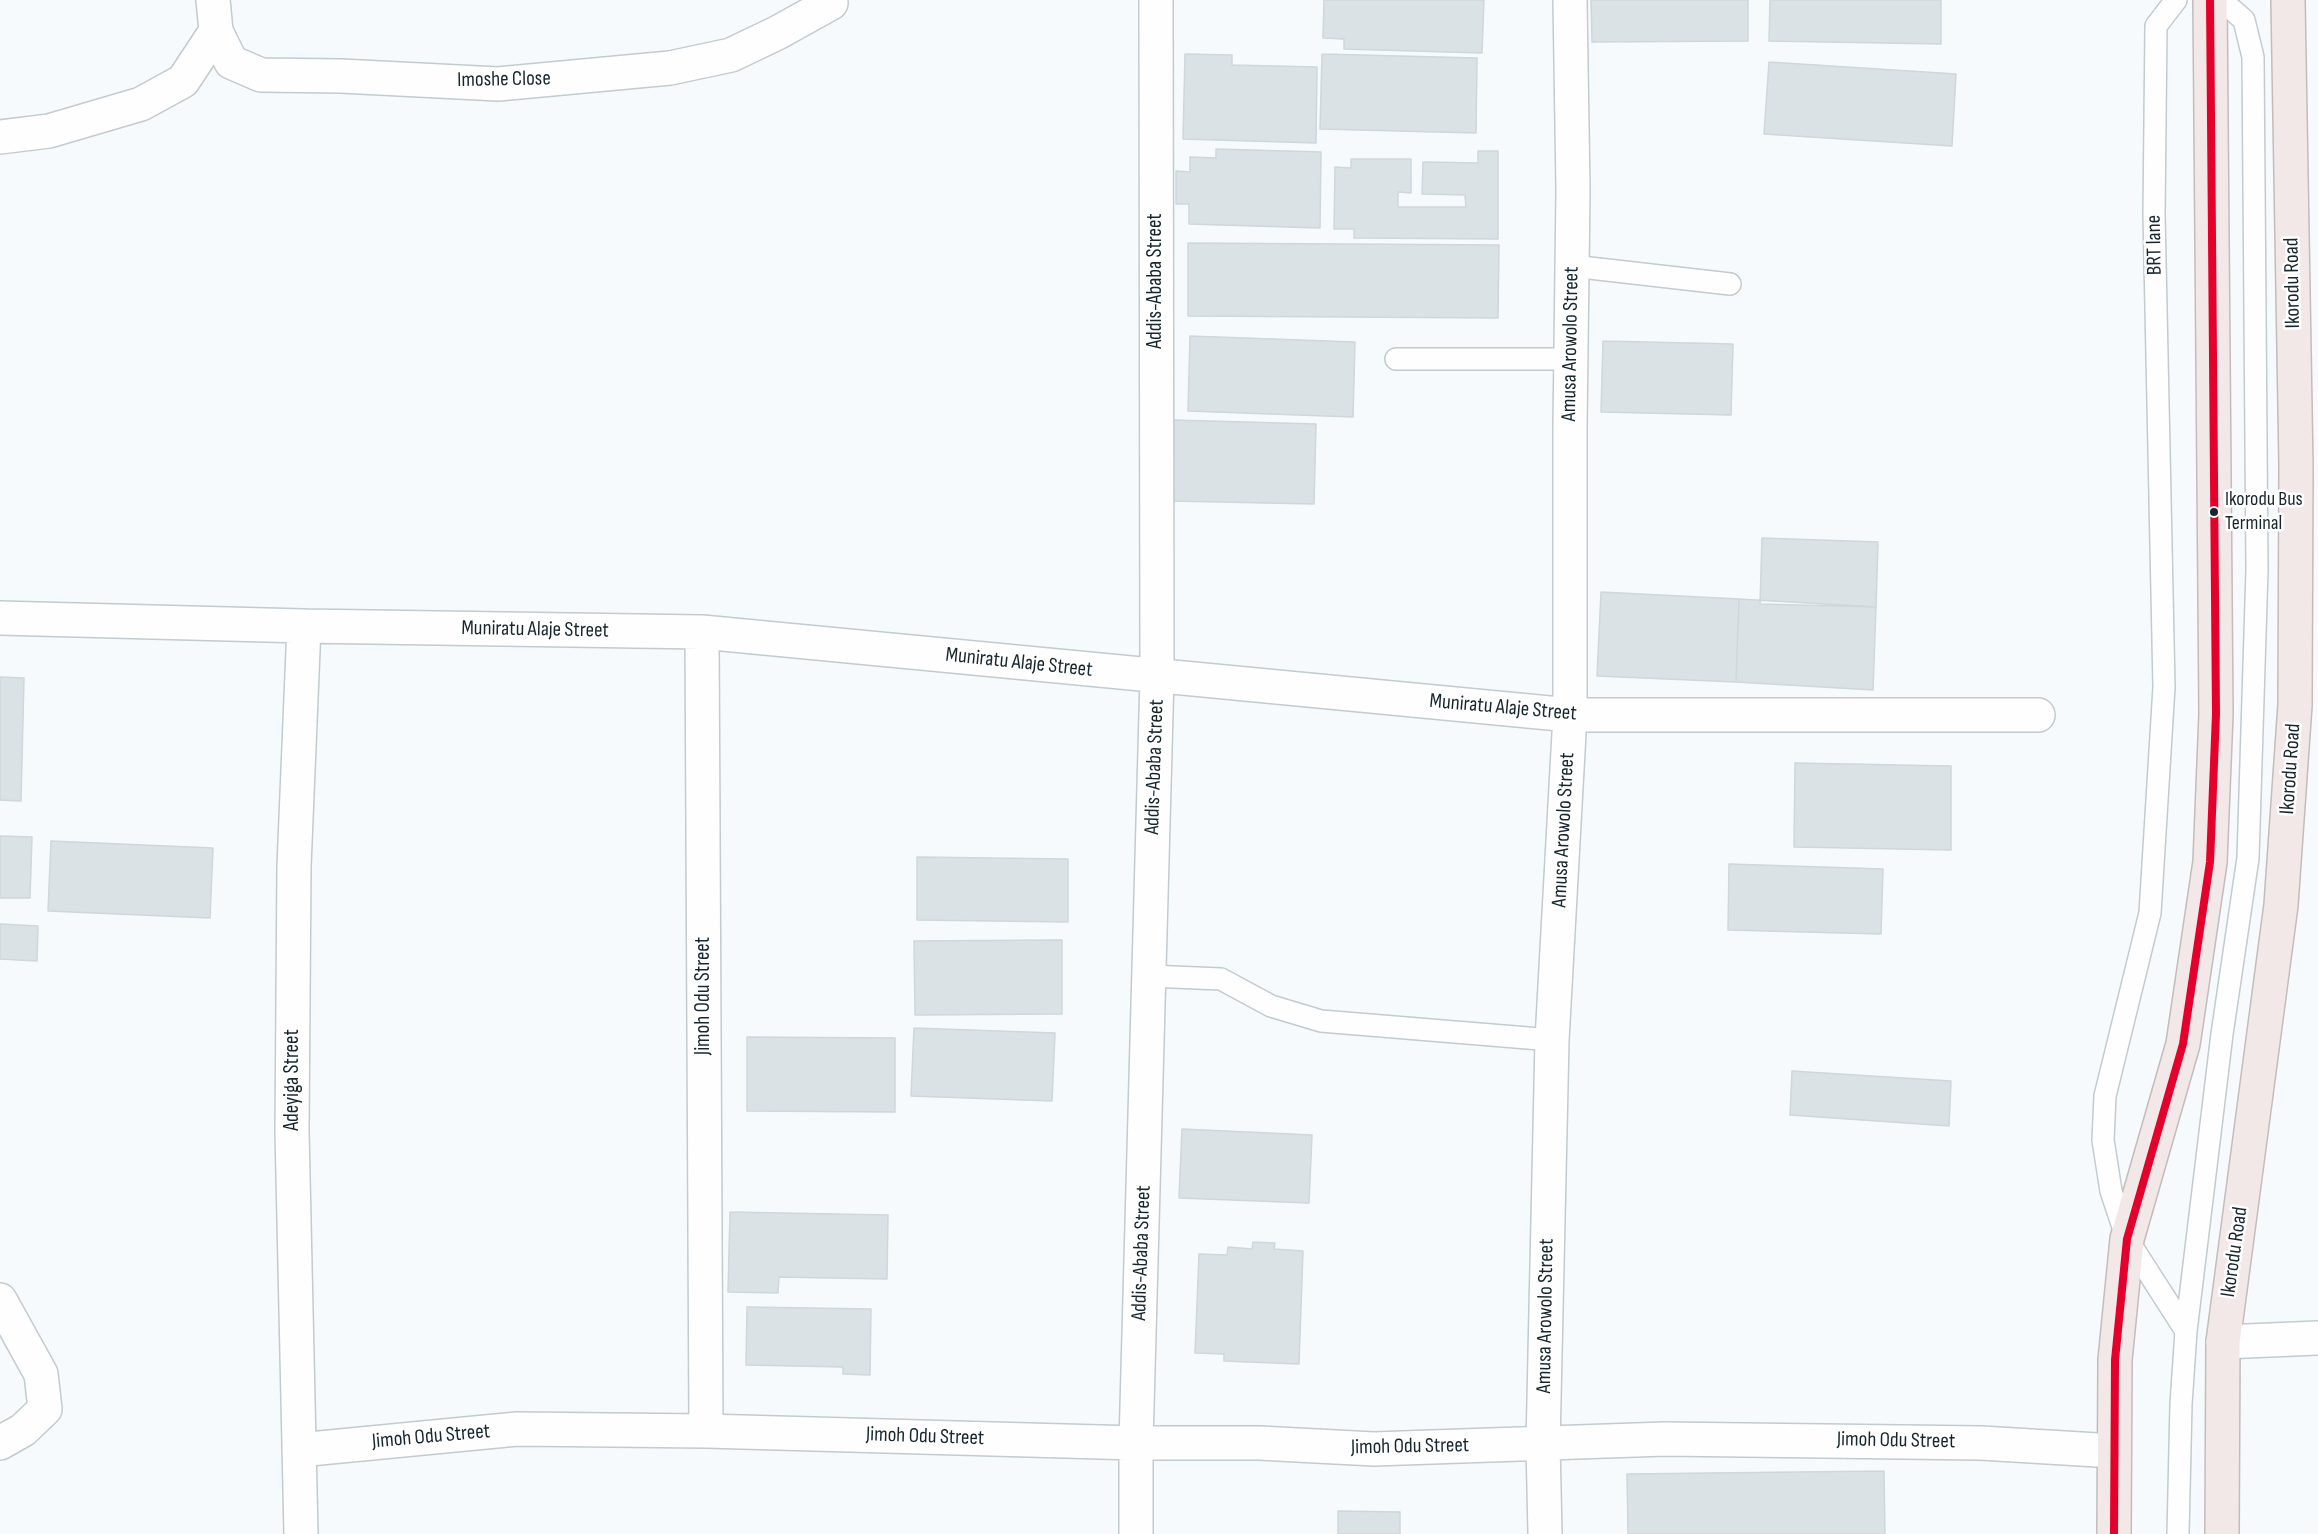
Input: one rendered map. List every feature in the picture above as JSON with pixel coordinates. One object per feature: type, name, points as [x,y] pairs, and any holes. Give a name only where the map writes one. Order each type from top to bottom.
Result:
[{"type":"highway","points":[[2114,1534],[2115,1360],[2127,1239],[2183,1044],[2210,862],[2216,702],[2210,0]]},
{"type":"highway","name":"Ikorodu Road","points":[[2222,1534],[2223,1342],[2281,905],[2295,705],[2296,466],[2288,0]]},
{"type":"street","name":"Addis-Ababa Street","points":[[1136,1534],[1157,676],[1156,0]]},
{"type":"street","name":"Amusa Arowolo Street","points":[[1545,1534],[1543,1444],[1552,1040],[1570,716],[1572,266],[1570,0]]},
{"type":"street","name":"Imoshe Close","points":[[214,15],[231,62],[261,75],[341,76],[498,84],[670,68],[731,55],[831,3]]},
{"type":"street","points":[[0,136],[49,131],[141,104],[183,81],[214,15]]},
{"type":"street","name":"Muniratu Alaje Street","points":[[0,618],[304,626],[702,632],[1570,716],[2038,715]]},
{"type":"street","name":"Adeyiga Street","points":[[301,1534],[292,1131],[294,866],[304,626]]},
{"type":"street","name":"Jimoh Odu Street","points":[[702,632],[706,1431]]},
{"type":"street","points":[[0,1300],[41,1374],[45,1409],[23,1430],[0,1443]]},
{"type":"street","points":[[2223,1342],[2318,1338]]},
{"type":"street","name":"Jimoh Odu Street","points":[[299,1450],[517,1429],[706,1431],[1137,1443],[1259,1443],[1374,1449],[1665,1439],[1981,1443],[2114,1451]]},
{"type":"lane","name":"BRT lane","points":[[2176,0],[2156,26],[2154,214],[2164,687],[2150,913],[2105,1096],[2103,1140],[2111,1191],[2127,1239],[2186,1331]]},
{"type":"lane","points":[[2178,1534],[2181,1404],[2186,1331],[2222,1035],[2248,858],[2258,570],[2253,57],[2244,20],[2221,0]]},
{"type":"lane","points":[[1572,266],[1730,284]]},
{"type":"lane","points":[[1396,359],[1571,359]]},
{"type":"lane","points":[[1149,976],[1221,979],[1271,1006],[1321,1021],[1552,1040]]},
{"type":"building","points":[[1324,0],[1484,0],[1482,53],[1344,49],[1344,39],[1323,38]]},
{"type":"building","points":[[1591,0],[1748,0],[1748,41],[1592,42]]},
{"type":"building","points":[[1770,0],[1941,0],[1941,44],[1769,41]]},
{"type":"building","points":[[1185,54],[1232,55],[1232,65],[1317,67],[1316,143],[1183,139]]},
{"type":"building","points":[[1322,54],[1477,58],[1476,133],[1320,129]]},
{"type":"building","points":[[1769,62],[1956,74],[1952,146],[1764,134]]},
{"type":"building","points":[[1216,149],[1321,152],[1320,228],[1189,224],[1189,204],[1176,204],[1176,171],[1190,172],[1190,157],[1216,158]]},
{"type":"building","points":[[1478,151],[1498,151],[1498,239],[1354,238],[1354,229],[1334,229],[1335,167],[1351,168],[1351,159],[1411,159],[1411,193],[1398,192],[1398,207],[1466,207],[1465,195],[1422,194],[1423,162],[1478,163]]},
{"type":"building","points":[[1188,243],[1499,245],[1498,318],[1188,316]]},
{"type":"building","points":[[1190,336],[1355,342],[1353,417],[1188,411]]},
{"type":"building","points":[[1603,341],[1733,344],[1731,415],[1601,412]]},
{"type":"building","points":[[1173,420],[1316,424],[1314,504],[1172,501]]},
{"type":"building","points":[[1762,538],[1878,542],[1876,607],[1760,604]]},
{"type":"building","points":[[1601,592],[1739,599],[1736,682],[1597,676]]},
{"type":"building","points":[[1739,599],[1876,607],[1873,690],[1736,682]]},
{"type":"building","points":[[0,677],[24,678],[21,801],[0,800]]},
{"type":"building","points":[[1795,763],[1951,766],[1951,850],[1794,847]]},
{"type":"building","points":[[0,836],[32,837],[30,898],[0,898]]},
{"type":"building","points":[[51,841],[213,848],[210,918],[48,911]]},
{"type":"building","points":[[917,857],[1068,859],[1068,922],[917,920]]},
{"type":"building","points":[[1729,864],[1883,869],[1881,934],[1728,930]]},
{"type":"building","points":[[0,924],[38,926],[37,961],[0,959]]},
{"type":"building","points":[[1062,940],[1062,1014],[915,1015],[914,941]]},
{"type":"building","points":[[914,1028],[1055,1033],[1052,1101],[911,1096]]},
{"type":"building","points":[[747,1037],[895,1038],[895,1112],[747,1111]]},
{"type":"building","points":[[1792,1071],[1951,1081],[1949,1126],[1790,1115]]},
{"type":"building","points":[[1182,1129],[1312,1135],[1309,1203],[1179,1198]]},
{"type":"building","points":[[730,1212],[888,1215],[887,1279],[779,1277],[778,1293],[728,1292]]},
{"type":"building","points":[[1253,1242],[1275,1243],[1274,1249],[1303,1251],[1299,1364],[1224,1361],[1224,1354],[1195,1353],[1199,1254],[1227,1255],[1228,1247],[1252,1249]]},
{"type":"building","points":[[747,1307],[871,1309],[870,1375],[843,1374],[843,1367],[746,1365]]},
{"type":"building","points":[[1884,1471],[1885,1534],[1628,1534],[1627,1474]]},
{"type":"building","points":[[1338,1511],[1400,1512],[1400,1534],[1338,1534]]},
{"type":"transit line","points":[[2114,1534],[2115,1360],[2127,1239],[2183,1044],[2210,862],[2216,714],[2210,0]]},
{"type":"place","name":"Ikorodu Bus Terminal","points":[[2214,512]]}]
